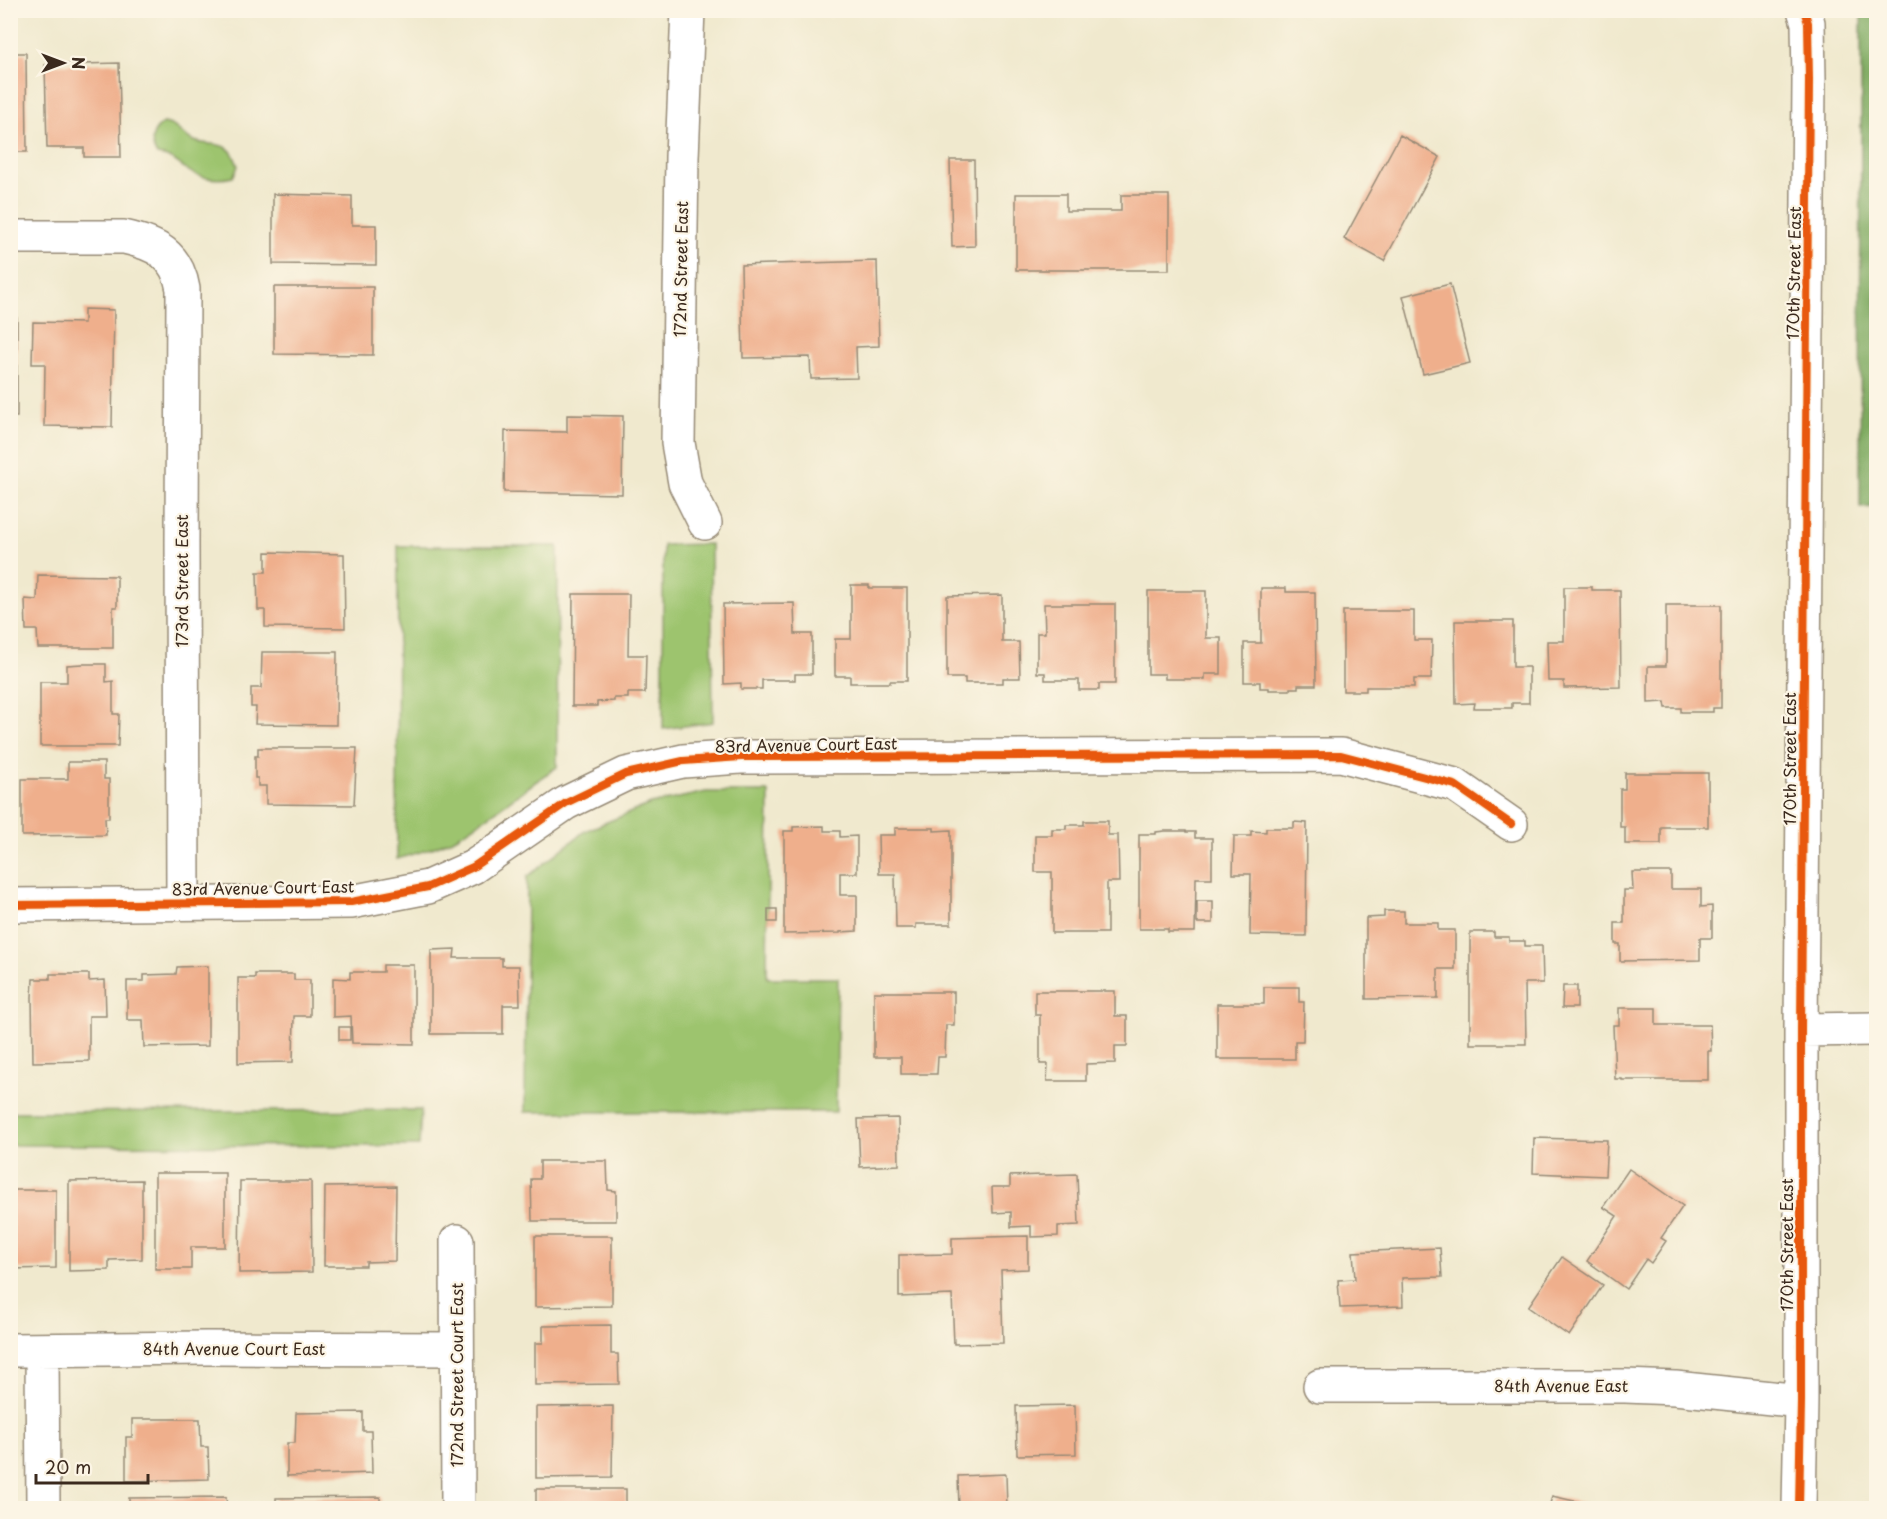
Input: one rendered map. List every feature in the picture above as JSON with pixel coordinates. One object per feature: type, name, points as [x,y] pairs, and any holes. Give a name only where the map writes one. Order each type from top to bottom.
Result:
[{"type":"street","name":"172nd Street East","points":[[688,10],[682,157],[678,443],[685,483],[705,523]]},
{"type":"street","name":"170th Street East","points":[[1799,1509],[1809,80],[1808,23],[1804,10]]},
{"type":"street","name":"173rd Street East","points":[[10,237],[124,237],[150,245],[173,260],[181,274],[183,289],[183,903]]},
{"type":"street","name":"83rd Avenue Court East","points":[[10,905],[351,902],[428,887],[473,867],[566,803],[626,774],[683,761],[741,757],[1341,755],[1455,785],[1511,824]]},
{"type":"street","points":[[1801,1030],[1876,1029]]},
{"type":"street","name":"172nd Street Court East","points":[[457,1241],[458,1509]]},
{"type":"street","name":"84th Avenue Court East","points":[[26,1350],[457,1349]]},
{"type":"street","points":[[26,1350],[43,1509]]},
{"type":"street","name":"84th Avenue East","points":[[1320,1386],[1645,1387],[1801,1401]]},
{"type":"green space","points":[[1876,10],[1876,507],[1860,508],[1861,11]]},
{"type":"green space","points":[[164,123],[173,126],[196,142],[228,148],[238,166],[233,177],[220,179],[200,176],[165,156],[157,155],[152,141],[156,130]]},
{"type":"green space","points":[[711,544],[713,722],[663,729],[663,545]]},
{"type":"green space","points":[[398,546],[558,546],[557,767],[458,836],[436,847],[397,859]]},
{"type":"green space","points":[[706,792],[769,792],[767,978],[838,978],[836,1112],[525,1112],[527,877],[585,831],[651,804]]},
{"type":"green space","points":[[421,1110],[419,1146],[11,1145],[11,1112]]},
{"type":"building","points":[[10,53],[26,53],[27,152],[10,152]]},
{"type":"building","points":[[119,63],[121,157],[84,157],[84,148],[47,148],[45,65]]},
{"type":"building","points":[[1400,135],[1440,157],[1384,261],[1344,239]]},
{"type":"building","points":[[950,160],[974,160],[975,246],[952,247]]},
{"type":"building","points":[[273,194],[352,196],[352,225],[376,225],[376,265],[273,264]]},
{"type":"building","points":[[1016,194],[1066,194],[1066,211],[1121,211],[1121,195],[1169,195],[1169,270],[1016,270]]},
{"type":"building","points":[[877,261],[879,346],[856,347],[857,378],[811,379],[810,357],[743,358],[741,265]]},
{"type":"building","points":[[1450,284],[1470,363],[1423,374],[1403,296]]},
{"type":"building","points":[[274,287],[373,287],[373,355],[274,354]]},
{"type":"building","points":[[84,309],[114,310],[112,427],[44,426],[45,364],[32,364],[33,322],[84,323]]},
{"type":"building","points":[[10,318],[17,318],[17,417],[10,417]]},
{"type":"building","points":[[567,415],[623,416],[622,494],[504,492],[505,431],[567,432]]},
{"type":"building","points":[[266,552],[344,554],[345,628],[265,627],[265,610],[258,610],[257,572],[266,572]]},
{"type":"building","points":[[38,575],[117,576],[117,607],[113,607],[113,648],[38,648],[37,630],[26,630],[25,599],[37,600]]},
{"type":"building","points":[[851,585],[869,585],[869,588],[907,588],[907,681],[850,683],[850,676],[835,676],[835,639],[851,639]]},
{"type":"building","points":[[1564,587],[1620,590],[1621,687],[1564,688],[1564,681],[1548,681],[1547,641],[1564,641]]},
{"type":"building","points":[[1261,588],[1286,588],[1286,592],[1315,592],[1316,685],[1298,685],[1298,688],[1290,688],[1290,690],[1269,690],[1269,688],[1260,688],[1260,682],[1244,682],[1244,643],[1261,643]]},
{"type":"building","points":[[1148,591],[1206,591],[1206,638],[1221,638],[1221,674],[1205,674],[1205,679],[1165,679],[1165,674],[1148,674]]},
{"type":"building","points":[[573,594],[629,594],[628,655],[646,655],[645,693],[628,693],[628,698],[597,702],[597,706],[572,706]]},
{"type":"building","points":[[1002,595],[1002,642],[1019,642],[1020,678],[1003,678],[1003,683],[965,683],[965,678],[947,678],[947,596]]},
{"type":"building","points":[[794,603],[795,634],[812,634],[812,674],[795,674],[795,680],[762,680],[762,689],[741,689],[741,683],[724,684],[723,604]]},
{"type":"building","points":[[1044,604],[1115,604],[1115,684],[1099,684],[1099,690],[1079,690],[1079,680],[1045,680],[1045,673],[1037,673],[1037,633],[1045,633]]},
{"type":"building","points":[[1666,605],[1721,605],[1721,708],[1713,708],[1713,712],[1681,712],[1681,708],[1666,708],[1665,702],[1648,703],[1648,666],[1666,666]]},
{"type":"building","points":[[1343,611],[1414,611],[1414,640],[1432,640],[1431,679],[1414,679],[1414,687],[1366,687],[1366,691],[1343,691]]},
{"type":"building","points":[[1455,621],[1513,621],[1513,667],[1529,667],[1529,703],[1512,703],[1512,708],[1474,708],[1475,703],[1456,704]]},
{"type":"building","points":[[262,652],[337,652],[336,725],[255,724],[256,707],[251,707],[251,688],[261,688]]},
{"type":"building","points":[[106,664],[106,682],[113,681],[113,714],[119,714],[118,746],[40,746],[40,682],[67,682],[67,665]]},
{"type":"building","points":[[258,748],[357,748],[354,805],[266,804],[266,786],[258,786],[258,778],[255,778],[255,756],[258,756]]},
{"type":"building","points":[[68,762],[104,762],[104,779],[109,779],[109,818],[105,818],[106,835],[22,836],[22,779],[68,779]]},
{"type":"building","points":[[1625,773],[1708,773],[1708,827],[1661,827],[1661,844],[1625,844],[1625,827],[1620,827],[1620,789],[1625,789]]},
{"type":"building","points":[[1084,821],[1108,821],[1108,835],[1118,835],[1119,882],[1107,882],[1107,933],[1052,933],[1052,872],[1035,872],[1035,835],[1052,835],[1052,829],[1066,829],[1066,825],[1084,825]]},
{"type":"building","points":[[1294,822],[1307,823],[1306,936],[1250,935],[1251,874],[1233,874],[1234,836],[1251,836],[1251,831],[1266,832],[1266,828],[1294,828]]},
{"type":"building","points":[[824,826],[824,831],[840,831],[840,837],[857,836],[857,873],[840,873],[840,895],[857,895],[857,931],[784,934],[784,831],[793,831],[793,827]]},
{"type":"building","points":[[895,828],[951,830],[951,924],[916,924],[916,928],[896,928],[895,874],[879,874],[878,835],[895,835]]},
{"type":"building","points":[[1156,832],[1195,832],[1195,838],[1212,838],[1212,878],[1196,878],[1195,932],[1139,929],[1139,834],[1156,834]]},
{"type":"building","points":[[1632,872],[1671,872],[1671,889],[1701,889],[1701,907],[1712,906],[1712,938],[1700,938],[1700,960],[1620,961],[1620,944],[1615,944],[1615,923],[1624,923],[1624,890],[1633,890]]},
{"type":"building","points":[[1197,901],[1213,901],[1213,923],[1197,923]]},
{"type":"building","points":[[768,909],[777,909],[777,922],[768,922]]},
{"type":"building","points":[[1384,911],[1404,911],[1404,923],[1438,923],[1438,930],[1455,930],[1455,969],[1438,969],[1438,998],[1366,999],[1366,918],[1384,917]]},
{"type":"building","points":[[1470,932],[1494,932],[1494,937],[1509,937],[1509,941],[1525,941],[1525,946],[1542,946],[1543,983],[1525,983],[1526,1044],[1470,1044]]},
{"type":"building","points":[[455,949],[454,958],[502,958],[502,966],[519,966],[520,1005],[503,1005],[503,1034],[431,1034],[431,950]]},
{"type":"building","points":[[383,965],[414,965],[414,1044],[352,1043],[351,1016],[333,1017],[333,978],[350,979],[350,972],[383,972]]},
{"type":"building","points":[[208,966],[208,1046],[144,1047],[143,1020],[127,1020],[127,981],[144,981],[144,975],[176,974],[177,967]]},
{"type":"building","points":[[50,974],[89,974],[89,981],[105,980],[106,1016],[89,1016],[89,1061],[33,1062],[33,979],[50,979]]},
{"type":"building","points":[[255,974],[294,974],[294,980],[310,980],[310,1016],[294,1016],[293,1062],[238,1063],[238,978],[255,978]]},
{"type":"building","points":[[1563,986],[1577,986],[1577,1008],[1562,1008]]},
{"type":"building","points":[[1264,987],[1299,987],[1299,1002],[1304,1002],[1303,1041],[1295,1041],[1295,1059],[1217,1059],[1217,1004],[1264,1004]]},
{"type":"building","points":[[1035,991],[1115,991],[1115,1016],[1127,1016],[1127,1046],[1115,1046],[1115,1063],[1086,1064],[1086,1081],[1047,1081],[1048,1064],[1040,1064],[1040,1015],[1035,1015]]},
{"type":"building","points":[[874,992],[954,992],[954,1025],[946,1025],[945,1057],[938,1057],[937,1074],[901,1074],[901,1057],[874,1057]]},
{"type":"building","points":[[1619,1008],[1656,1008],[1656,1025],[1710,1025],[1711,1051],[1708,1051],[1708,1080],[1615,1079],[1613,1025],[1619,1025]]},
{"type":"building","points":[[339,1027],[350,1027],[350,1040],[339,1040]]},
{"type":"building","points":[[898,1118],[899,1165],[860,1167],[858,1119]]},
{"type":"building","points":[[1534,1138],[1607,1140],[1605,1176],[1533,1173]]},
{"type":"building","points":[[540,1161],[607,1161],[608,1190],[616,1191],[616,1221],[532,1221],[531,1179],[540,1179]]},
{"type":"building","points":[[1629,1169],[1683,1206],[1661,1238],[1666,1241],[1651,1263],[1646,1259],[1626,1289],[1587,1261],[1617,1216],[1603,1207]]},
{"type":"building","points":[[155,1173],[225,1173],[225,1247],[191,1247],[191,1269],[155,1269]]},
{"type":"building","points":[[1077,1174],[1079,1225],[1058,1226],[1058,1236],[1031,1237],[1031,1226],[1011,1227],[1011,1212],[993,1213],[992,1187],[1010,1187],[1010,1176]]},
{"type":"building","points":[[142,1180],[142,1259],[109,1260],[109,1270],[69,1271],[69,1181]]},
{"type":"building","points":[[240,1181],[311,1181],[312,1272],[239,1273]]},
{"type":"building","points":[[396,1186],[395,1261],[366,1262],[366,1266],[324,1266],[325,1187]]},
{"type":"building","points":[[10,1190],[56,1190],[56,1268],[10,1269]]},
{"type":"building","points":[[535,1236],[612,1236],[612,1306],[535,1307]]},
{"type":"building","points":[[1028,1236],[1028,1269],[1001,1270],[1003,1343],[954,1344],[952,1295],[899,1297],[899,1255],[952,1254],[952,1238]]},
{"type":"building","points":[[1440,1248],[1442,1277],[1402,1278],[1403,1306],[1340,1308],[1338,1280],[1355,1279],[1353,1252]]},
{"type":"building","points":[[1562,1257],[1603,1285],[1569,1336],[1528,1307]]},
{"type":"building","points":[[611,1325],[611,1354],[618,1354],[619,1384],[535,1385],[535,1343],[543,1343],[543,1326]]},
{"type":"building","points":[[1075,1405],[1076,1454],[1017,1455],[1016,1406]]},
{"type":"building","points":[[613,1406],[612,1477],[536,1478],[536,1407]]},
{"type":"building","points":[[363,1412],[363,1431],[371,1431],[372,1473],[287,1476],[287,1443],[295,1443],[296,1413]]},
{"type":"building","points":[[132,1419],[200,1419],[201,1447],[208,1447],[209,1479],[126,1481],[126,1437],[132,1437]]},
{"type":"building","points":[[1006,1474],[1007,1508],[959,1508],[958,1476]]},
{"type":"building","points":[[536,1489],[626,1489],[626,1508],[536,1508]]},
{"type":"building","points":[[1552,1496],[1597,1506],[1597,1508],[1549,1508]]},
{"type":"building","points":[[226,1497],[227,1508],[129,1508],[129,1498]]},
{"type":"building","points":[[380,1497],[380,1508],[276,1508],[276,1498]]},
{"type":"building","points":[[1714,1504],[1715,1508],[1677,1508],[1677,1507]]},
{"type":"cycle path","points":[[1799,1508],[1809,80],[1808,23],[1804,10]]},
{"type":"cycle path","points":[[10,905],[351,902],[428,887],[473,867],[566,803],[626,774],[683,761],[741,757],[1341,755],[1455,785],[1511,824]]}]
